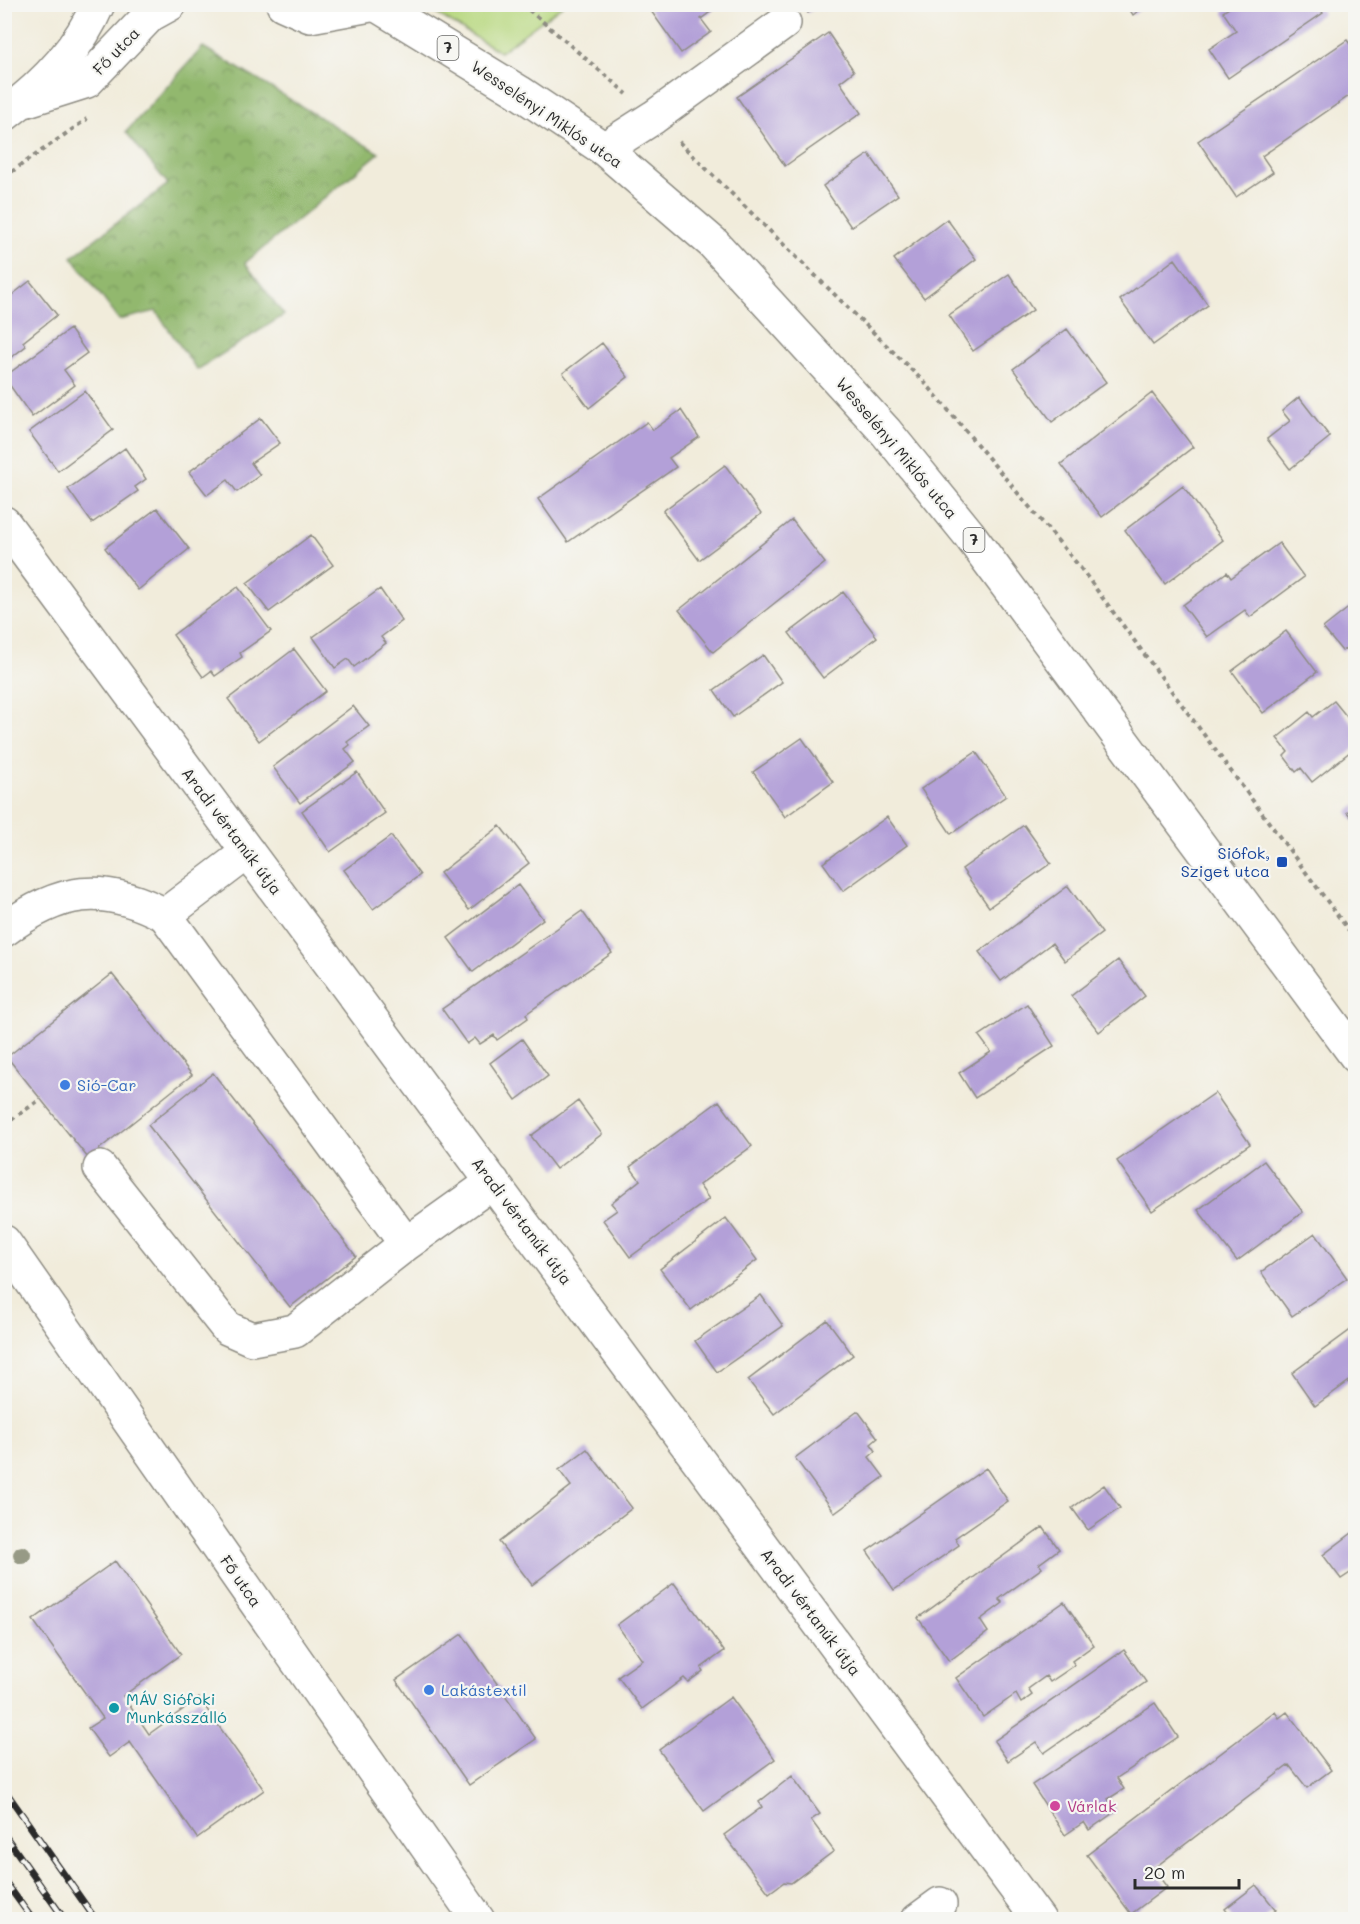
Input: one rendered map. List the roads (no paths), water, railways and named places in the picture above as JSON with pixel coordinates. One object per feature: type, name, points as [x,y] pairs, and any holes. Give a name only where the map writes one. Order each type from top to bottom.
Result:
[{"type":"street","points":[[14,108],[74,4]]},
{"type":"street","name":"Fő utca","points":[[14,108],[76,44],[98,4]]},
{"type":"street","name":"Fő utca","points":[[14,108],[87,81],[150,15],[170,4]]},
{"type":"street","points":[[283,4],[310,16],[376,5]]},
{"type":"street","name":"Wesselényi Miklós utca","points":[[376,5],[519,92],[604,149],[713,243],[886,432],[968,533],[1356,1056]]},
{"type":"street","points":[[604,149],[654,117],[784,24]]},
{"type":"street","name":"Aradi vértanúk útja","points":[[4,523],[1039,1920]]},
{"type":"street","points":[[165,915],[248,852]]},
{"type":"street","points":[[4,930],[32,910],[69,896],[98,893],[141,902],[165,915],[406,1244]]},
{"type":"street","points":[[100,1168],[227,1328],[252,1340],[295,1332],[406,1244],[493,1182]]},
{"type":"street","name":"Fő utca","points":[[4,1242],[478,1920]]},
{"type":"railway","points":[[4,1789],[96,1920]]},
{"type":"railway","points":[[4,1834],[65,1920]]},
{"type":"railway","points":[[4,1880],[33,1920]]},
{"type":"place","name":"Siófok, Sziget utca","points":[[1282,862]]},
{"type":"place","name":"Sió-Car","points":[[65,1085]]},
{"type":"place","name":"Lakástextil","points":[[429,1690]]},
{"type":"place","name":"MÁV Siófoki Munkásszálló","points":[[114,1708]]},
{"type":"place","name":"Várlak","points":[[1055,1806]]}]
